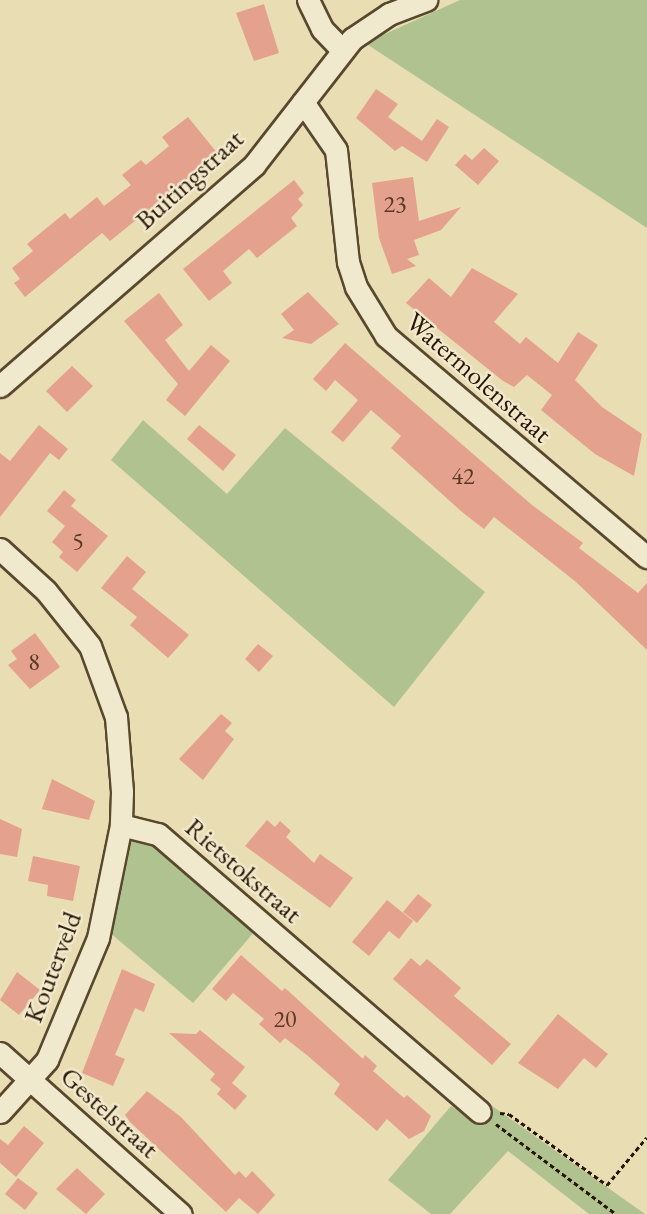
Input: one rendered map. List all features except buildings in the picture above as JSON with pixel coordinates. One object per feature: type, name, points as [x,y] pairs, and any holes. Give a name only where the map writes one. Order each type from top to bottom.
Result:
[{"type":"street","points":[[308,0],[322,28],[342,50]]},
{"type":"street","name":"Buitingstraat","points":[[0,386],[254,165],[342,50],[374,23],[406,3],[426,0]]},
{"type":"street","name":"Watermolenstraat","points":[[303,102],[336,150],[348,262],[356,286],[386,336],[647,557]]},
{"type":"street","points":[[0,549],[77,626],[100,667],[116,717],[120,825]]},
{"type":"street","name":"Kouterveld","points":[[0,1112],[47,1060],[98,938],[120,825]]},
{"type":"street","name":"Rietstokstraat","points":[[120,825],[158,834],[480,1112]]},
{"type":"street","name":"Gestelstraat","points":[[0,1053],[181,1214]]},
{"type":"path","points":[[480,1112],[509,1114],[607,1185],[647,1137]]},
{"type":"path","points":[[480,1112],[616,1214]]},
{"type":"green space","points":[[460,0],[647,0],[647,228],[365,43]]},
{"type":"green space","points":[[143,420],[227,494],[285,428],[485,592],[394,707],[111,460]]},
{"type":"green space","points":[[132,841],[156,842],[255,931],[193,1003],[109,932],[124,853]]},
{"type":"green space","points":[[478,1096],[645,1214],[589,1214],[508,1151],[450,1214],[431,1214],[388,1180],[451,1106],[464,1114]]}]
